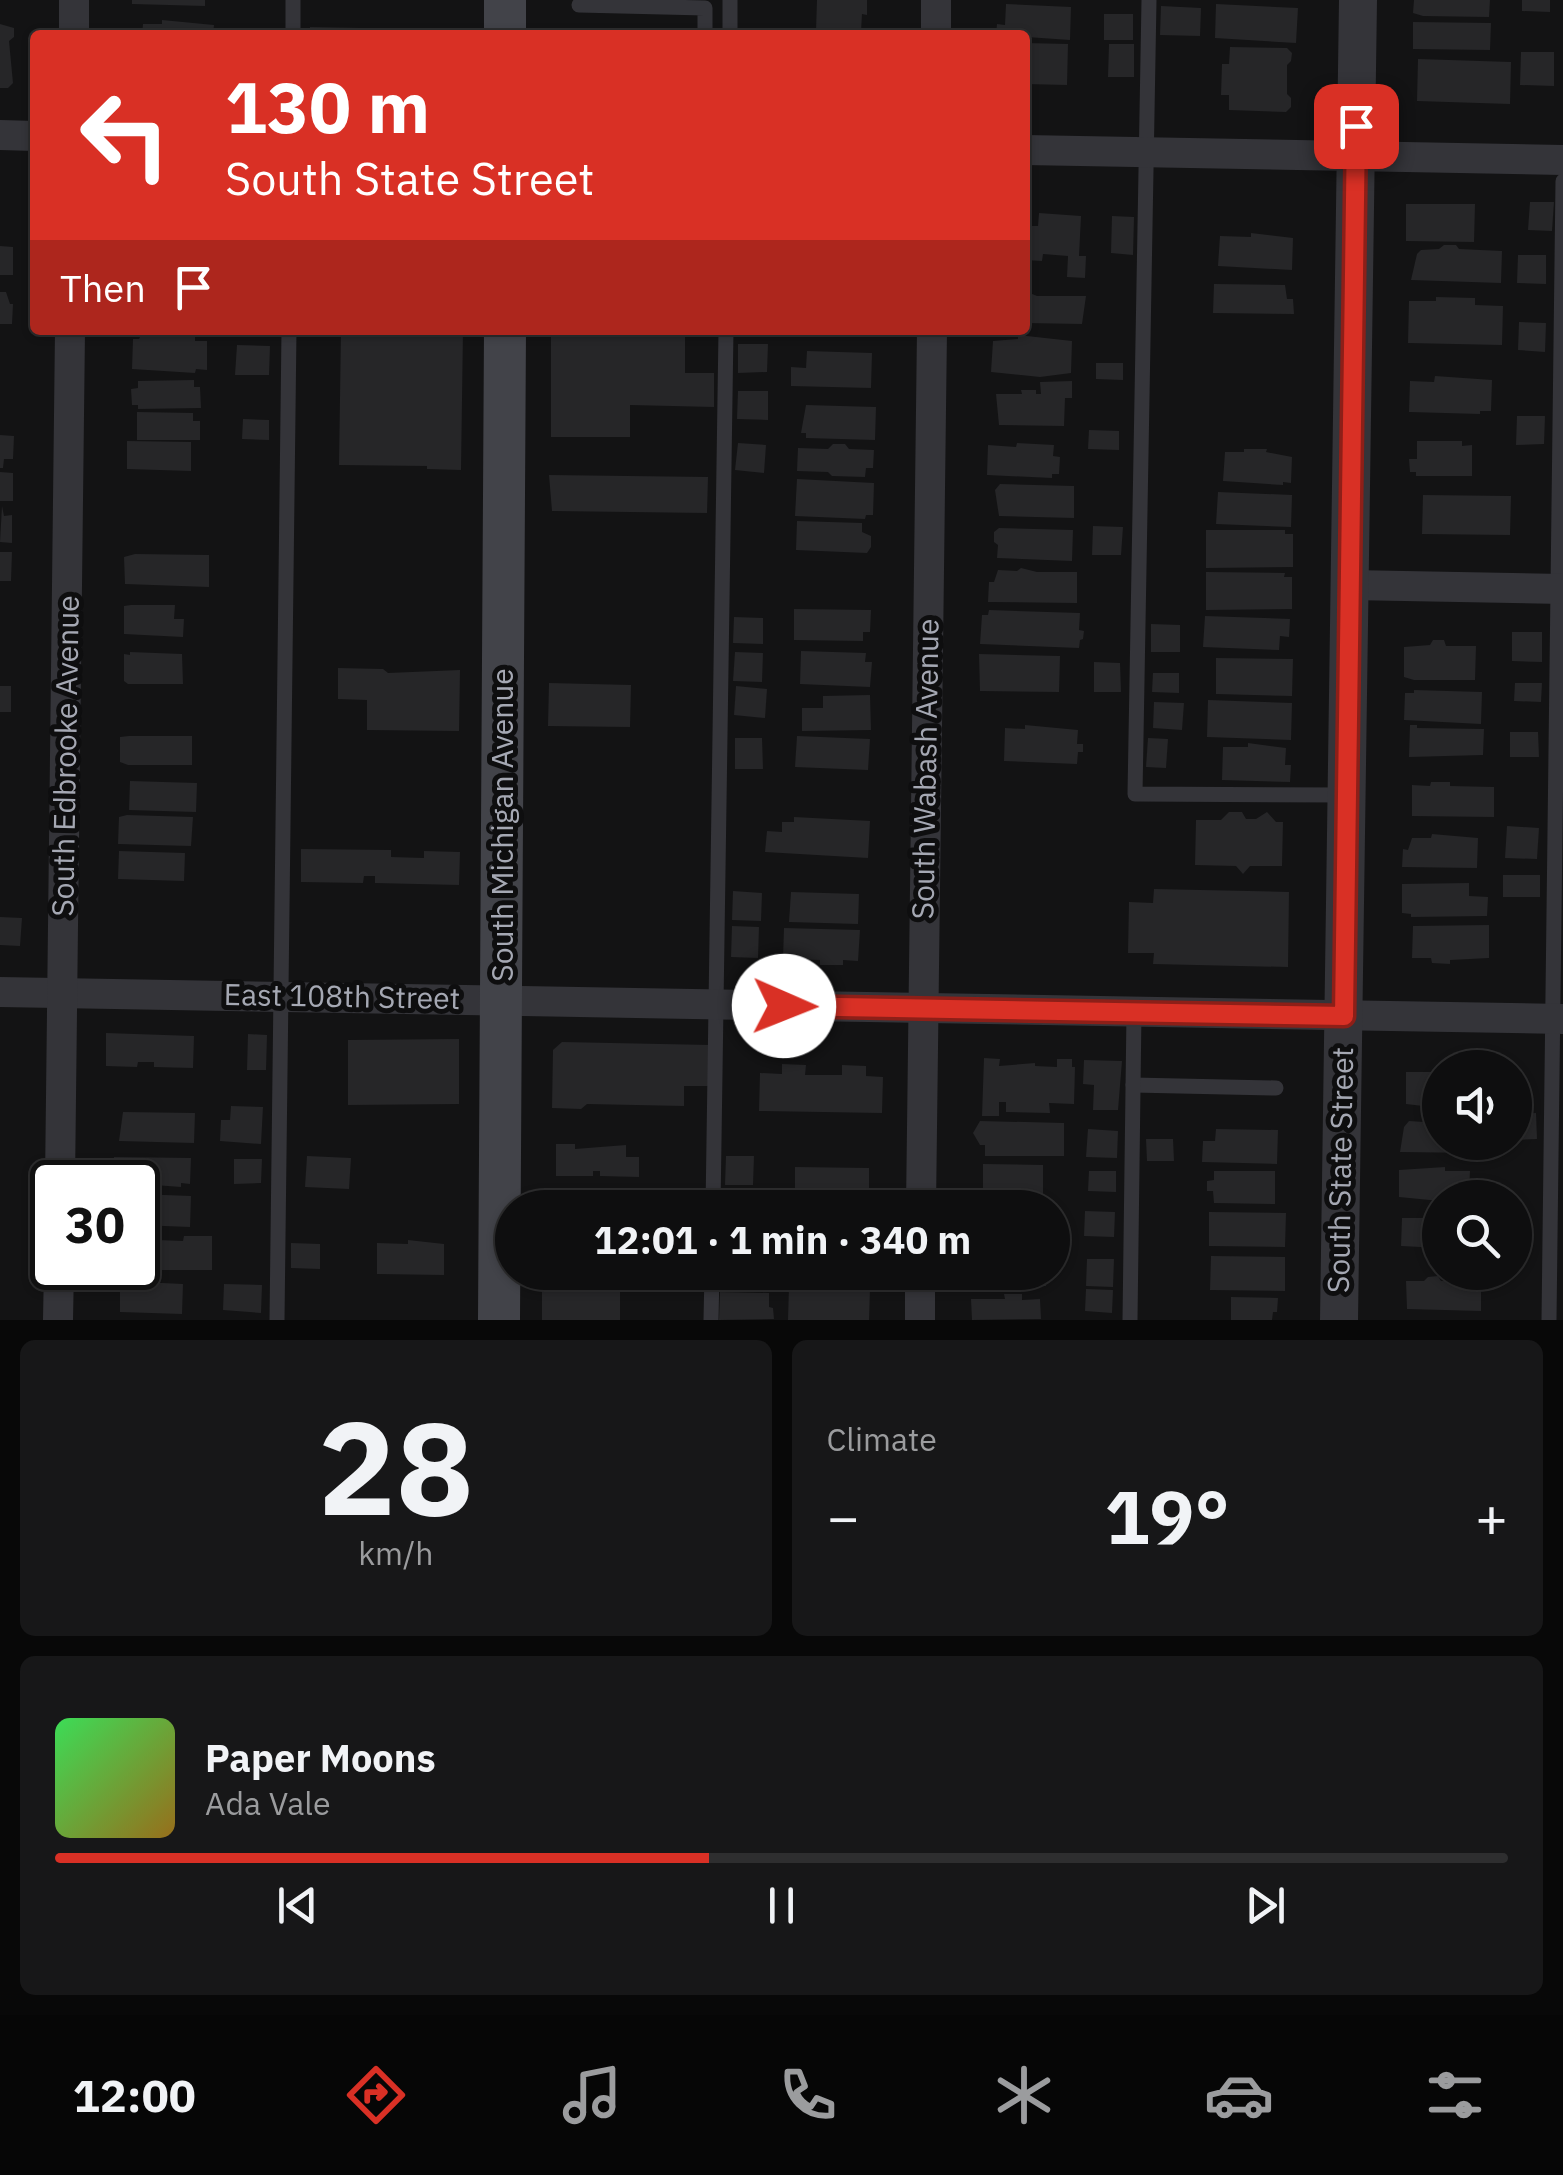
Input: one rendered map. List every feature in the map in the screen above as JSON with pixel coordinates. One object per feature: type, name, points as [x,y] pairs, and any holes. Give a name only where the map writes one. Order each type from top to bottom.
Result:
[{"type":"main road","points":[[506,0],[506,30]]},
{"type":"main road","name":"South Michigan Avenue","points":[[499,1320],[505,335]]},
{"type":"street","points":[[74,0],[74,30]]},
{"type":"street","points":[[936,0],[936,30]]},
{"type":"street","name":"South State Street","points":[[1339,1320],[1358,0]]},
{"type":"street","points":[[0,135],[30,136]]},
{"type":"street","points":[[1030,150],[1563,160]]},
{"type":"street","name":"South Edbrooke Avenue","points":[[60,1160],[70,335]]},
{"type":"street","name":"South Wabash Avenue","points":[[921,1190],[932,335]]},
{"type":"street","points":[[1350,585],[1560,589]]},
{"type":"street","name":"East 108th Street","points":[[0,992],[1558,1019]]},
{"type":"street","points":[[58,1320],[59,1290]]},
{"type":"street","points":[[920,1290],[920,1320]]},
{"type":"lane","points":[[292,30],[293,0]]},
{"type":"lane","points":[[730,0],[730,30]]},
{"type":"lane","points":[[1149,0],[1135,794],[1347,795]]},
{"type":"lane","points":[[579,5],[705,8],[705,30]]},
{"type":"lane","points":[[1548,1320],[1556,1226],[1563,181]]},
{"type":"lane","points":[[276,1320],[289,335]]},
{"type":"lane","points":[[713,1190],[726,335]]},
{"type":"lane","points":[[1130,1320],[1134,1012]]},
{"type":"lane","points":[[1133,1085],[1276,1088]]},
{"type":"lane","points":[[711,1320],[712,1290]]},
{"type":"building","points":[[132,0],[205,0],[205,6],[132,4]]},
{"type":"building","points":[[817,0],[867,0],[861,30],[816,30]]},
{"type":"building","points":[[1414,0],[1490,0],[1489,17],[1423,16],[1413,13]]},
{"type":"building","points":[[1522,0],[1550,0],[1550,12],[1522,11]]},
{"type":"building","points":[[1006,4],[1071,7],[1070,40],[1030,37],[1030,30],[996,30],[997,24],[1005,25]]},
{"type":"building","points":[[1216,4],[1298,8],[1296,43],[1215,38]]},
{"type":"building","points":[[1161,6],[1201,8],[1200,36],[1160,35]]},
{"type":"building","points":[[1104,14],[1133,14],[1133,40],[1104,40]]},
{"type":"building","points":[[162,20],[214,25],[214,30],[142,30],[143,24],[162,24]]},
{"type":"building","points":[[1413,22],[1491,23],[1490,50],[1413,49]]},
{"type":"building","points":[[0,24],[14,28],[14,37],[9,41],[13,83],[8,88],[0,88]]},
{"type":"building","points":[[310,27],[466,30],[310,30]]},
{"type":"building","points":[[1030,43],[1068,44],[1067,85],[1030,84]]},
{"type":"building","points":[[1109,44],[1134,44],[1134,77],[1108,77]]},
{"type":"building","points":[[1230,47],[1287,48],[1292,53],[1287,65],[1291,107],[1286,112],[1229,110],[1229,95],[1221,95],[1222,64],[1229,64]]},
{"type":"building","points":[[1521,52],[1554,52],[1554,86],[1520,85]]},
{"type":"building","points":[[1418,59],[1511,62],[1510,104],[1417,101]]},
{"type":"building","points":[[1530,202],[1554,202],[1552,231],[1528,230]]},
{"type":"building","points":[[1406,204],[1475,204],[1474,242],[1406,241]]},
{"type":"building","points":[[1039,213],[1081,216],[1079,256],[1086,256],[1085,278],[1067,277],[1068,256],[1043,254],[1042,261],[1030,260],[1030,226],[1038,226]]},
{"type":"building","points":[[1112,216],[1134,217],[1133,255],[1111,253]]},
{"type":"building","points":[[1251,233],[1293,238],[1292,270],[1218,266],[1220,236],[1251,237]]},
{"type":"building","points":[[1444,245],[1502,251],[1501,283],[1411,280],[1417,254]]},
{"type":"building","points":[[0,246],[13,247],[13,275],[0,275]]},
{"type":"building","points":[[1518,255],[1546,255],[1546,284],[1517,283]]},
{"type":"building","points":[[1214,284],[1285,285],[1287,299],[1293,299],[1294,314],[1213,313]]},
{"type":"building","points":[[0,292],[6,292],[13,304],[12,324],[0,324]]},
{"type":"building","points":[[1030,293],[1086,296],[1082,324],[1030,323]]},
{"type":"building","points":[[1436,297],[1475,298],[1475,305],[1503,306],[1502,345],[1408,343],[1409,301],[1436,301]]},
{"type":"building","points":[[1519,322],[1546,323],[1545,352],[1518,350]]},
{"type":"building","points":[[341,335],[463,335],[461,470],[339,465]]},
{"type":"building","points":[[551,335],[685,335],[685,373],[714,373],[714,407],[630,405],[630,437],[551,437]]},
{"type":"building","points":[[1018,335],[1072,341],[1071,373],[1040,377],[991,372],[993,341],[1018,339]]},
{"type":"building","points":[[195,337],[195,341],[207,341],[207,370],[196,369],[195,373],[132,369],[133,339]]},
{"type":"building","points":[[738,344],[768,344],[767,372],[738,373]]},
{"type":"building","points":[[237,345],[270,346],[269,375],[235,375]]},
{"type":"building","points":[[807,351],[872,353],[871,388],[791,386],[791,367],[806,368]]},
{"type":"building","points":[[1096,363],[1123,363],[1123,380],[1096,379]]},
{"type":"building","points":[[1435,376],[1492,380],[1491,411],[1409,412],[1410,381],[1434,382]]},
{"type":"building","points":[[194,380],[194,387],[200,387],[201,408],[138,409],[138,405],[132,405],[131,389],[138,388],[138,381]]},
{"type":"building","points":[[1072,381],[1072,398],[1065,398],[1064,426],[999,425],[996,394],[1036,390],[1036,394],[1041,394],[1040,382]]},
{"type":"building","points":[[738,391],[768,391],[768,420],[737,419]]},
{"type":"building","points":[[806,405],[876,407],[875,440],[806,438],[806,433],[801,433]]},
{"type":"building","points":[[137,412],[193,413],[193,421],[200,421],[200,440],[137,440]]},
{"type":"building","points":[[1517,416],[1545,416],[1544,444],[1516,445]]},
{"type":"building","points":[[243,419],[269,420],[269,440],[242,439]]},
{"type":"building","points":[[1089,430],[1119,431],[1119,450],[1088,449]]},
{"type":"building","points":[[0,435],[14,436],[13,459],[4,459],[3,468],[0,468]]},
{"type":"building","points":[[127,441],[191,442],[191,471],[127,469]]},
{"type":"building","points":[[1417,441],[1462,441],[1462,446],[1472,445],[1472,476],[1416,476],[1416,472],[1410,472],[1409,459],[1417,459]]},
{"type":"building","points":[[738,443],[766,445],[764,473],[735,470]]},
{"type":"building","points":[[1017,443],[1054,445],[1053,456],[1060,457],[1059,474],[1052,474],[1052,478],[987,475],[988,445],[1016,447]]},
{"type":"building","points":[[833,444],[874,450],[873,468],[866,468],[865,477],[797,471],[798,448],[828,449]]},
{"type":"building","points":[[1267,449],[1266,452],[1292,457],[1291,483],[1223,481],[1225,452]]},
{"type":"building","points":[[0,472],[13,473],[13,501],[0,501]]},
{"type":"building","points":[[549,475],[708,477],[707,513],[552,511]]},
{"type":"building","points":[[797,479],[874,483],[873,515],[866,515],[865,519],[795,516]]},
{"type":"building","points":[[1000,484],[1074,486],[1074,518],[999,516],[995,490]]},
{"type":"building","points":[[1218,492],[1292,495],[1291,527],[1216,524]]},
{"type":"building","points":[[1423,495],[1511,496],[1510,535],[1422,534]]},
{"type":"building","points":[[2,506],[4,516],[12,515],[12,543],[0,542]]},
{"type":"building","points":[[797,521],[862,523],[862,532],[871,536],[871,547],[867,553],[796,550]]},
{"type":"building","points":[[1093,526],[1123,527],[1121,555],[1092,555]]},
{"type":"building","points":[[999,528],[1073,530],[1072,561],[997,558],[994,532]]},
{"type":"building","points":[[1206,530],[1285,530],[1285,534],[1293,534],[1293,567],[1206,568]]},
{"type":"building","points":[[0,552],[12,552],[11,581],[0,581]]},
{"type":"building","points":[[209,555],[209,587],[125,584],[124,557]]},
{"type":"building","points":[[998,570],[1077,572],[1077,603],[988,602],[989,582],[994,582]]},
{"type":"building","points":[[1206,572],[1285,573],[1284,577],[1292,577],[1292,609],[1206,610]]},
{"type":"building","points":[[175,605],[174,619],[184,619],[183,637],[124,634],[124,606]]},
{"type":"building","points":[[794,609],[871,610],[870,632],[863,632],[863,641],[794,640]]},
{"type":"building","points":[[989,610],[1080,613],[1083,639],[1079,648],[980,644],[982,615],[988,615]]},
{"type":"building","points":[[1205,616],[1290,619],[1289,637],[1280,636],[1279,650],[1203,647]]},
{"type":"building","points":[[734,617],[763,618],[763,644],[733,643]]},
{"type":"building","points":[[1151,624],[1180,625],[1180,652],[1151,652]]},
{"type":"building","points":[[1512,632],[1542,632],[1542,662],[1512,661]]},
{"type":"building","points":[[1433,640],[1444,640],[1446,646],[1476,646],[1475,680],[1404,677],[1404,647],[1430,645]]},
{"type":"building","points":[[801,651],[866,653],[865,662],[872,662],[870,687],[800,684]]},
{"type":"building","points":[[735,652],[763,653],[762,682],[733,681]]},
{"type":"building","points":[[124,654],[182,654],[183,684],[128,684],[124,681]]},
{"type":"building","points":[[979,654],[1060,656],[1059,692],[980,691]]},
{"type":"building","points":[[1216,658],[1293,659],[1292,696],[1216,694]]},
{"type":"building","points":[[1094,662],[1120,663],[1121,692],[1094,692]]},
{"type":"building","points":[[338,668],[383,669],[388,673],[460,670],[459,731],[367,730],[367,700],[338,699]]},
{"type":"building","points":[[1153,673],[1179,673],[1179,693],[1152,692]]},
{"type":"building","points":[[549,683],[631,685],[630,727],[548,726]]},
{"type":"building","points":[[1515,683],[1542,683],[1541,702],[1514,701]]},
{"type":"building","points":[[0,686],[11,686],[11,712],[0,712]]},
{"type":"building","points":[[736,686],[767,689],[765,718],[734,715]]},
{"type":"building","points":[[1482,692],[1481,724],[1404,720],[1405,693]]},
{"type":"building","points":[[870,695],[871,730],[802,731],[802,708],[823,708],[823,696]]},
{"type":"building","points":[[1208,700],[1292,703],[1291,740],[1207,737]]},
{"type":"building","points":[[1154,702],[1184,703],[1182,730],[1153,728]]},
{"type":"building","points":[[1025,725],[1078,730],[1077,744],[1083,744],[1083,752],[1078,752],[1077,764],[1004,761],[1005,728],[1025,729]]},
{"type":"building","points":[[1410,725],[1484,729],[1483,755],[1409,757]]},
{"type":"building","points":[[1510,732],[1538,732],[1539,757],[1510,757]]},
{"type":"building","points":[[192,736],[192,765],[120,762],[120,737]]},
{"type":"building","points":[[797,736],[870,739],[868,770],[795,767]]},
{"type":"building","points":[[735,738],[762,738],[763,769],[735,769]]},
{"type":"building","points":[[1148,738],[1168,739],[1166,768],[1146,767]]},
{"type":"building","points":[[1248,743],[1286,748],[1290,782],[1222,780],[1223,747],[1248,747]]},
{"type":"building","points":[[130,781],[197,783],[196,812],[129,810]]},
{"type":"building","points":[[1431,782],[1494,787],[1494,817],[1412,816],[1412,785],[1430,786]]},
{"type":"building","points":[[1229,812],[1242,812],[1246,819],[1256,819],[1267,812],[1276,822],[1283,822],[1282,866],[1250,866],[1243,874],[1236,866],[1195,865],[1196,820],[1221,820]]},
{"type":"building","points":[[119,817],[193,817],[191,846],[118,844]]},
{"type":"building","points":[[794,817],[870,821],[868,858],[765,852],[767,831],[782,832],[782,822],[794,822]]},
{"type":"building","points":[[1507,826],[1539,828],[1537,859],[1505,858]]},
{"type":"building","points":[[1432,834],[1478,838],[1477,868],[1402,867],[1403,849],[1408,850],[1412,838],[1431,838]]},
{"type":"building","points":[[301,849],[391,850],[391,857],[424,858],[424,851],[460,852],[459,885],[375,883],[375,876],[364,876],[363,883],[301,882]]},
{"type":"building","points":[[119,851],[185,853],[184,881],[118,879]]},
{"type":"building","points":[[1503,875],[1540,875],[1540,897],[1503,897]]},
{"type":"building","points":[[1469,883],[1469,896],[1488,897],[1487,916],[1411,917],[1402,913],[1402,884]]},
{"type":"building","points":[[1154,889],[1289,892],[1288,967],[1153,964],[1154,953],[1128,953],[1129,902],[1153,903]]},
{"type":"building","points":[[733,891],[762,893],[761,921],[732,920]]},
{"type":"building","points":[[791,892],[859,894],[858,924],[789,922]]},
{"type":"building","points":[[0,917],[22,918],[20,946],[0,945]]},
{"type":"building","points":[[1489,925],[1489,958],[1450,960],[1450,964],[1412,958],[1413,926]]},
{"type":"building","points":[[732,926],[759,927],[758,958],[731,957]]},
{"type":"building","points":[[784,928],[860,930],[858,961],[820,965],[820,960],[783,959]]},
{"type":"building","points":[[106,1033],[194,1036],[193,1068],[154,1067],[154,1062],[138,1062],[137,1067],[106,1066]]},
{"type":"building","points":[[248,1034],[267,1035],[266,1070],[247,1070]]},
{"type":"building","points":[[459,1039],[459,1104],[348,1105],[348,1040]]},
{"type":"building","points":[[562,1042],[711,1045],[710,1086],[684,1086],[684,1106],[587,1104],[581,1109],[552,1108],[553,1050]]},
{"type":"building","points":[[984,1058],[1000,1059],[999,1066],[1035,1063],[1057,1067],[1057,1059],[1072,1059],[1074,1104],[1049,1103],[1050,1113],[1006,1112],[1006,1102],[999,1102],[999,1116],[982,1116]]},
{"type":"building","points":[[1084,1060],[1122,1061],[1118,1110],[1093,1110],[1094,1085],[1083,1084]]},
{"type":"building","points":[[782,1064],[806,1065],[805,1075],[842,1075],[842,1065],[866,1066],[866,1076],[883,1077],[882,1113],[759,1111],[760,1073],[782,1074]]},
{"type":"building","points":[[1406,1072],[1422,1072],[1422,1106],[1406,1104]]},
{"type":"building","points":[[231,1106],[263,1107],[261,1144],[220,1141],[221,1120],[230,1120]]},
{"type":"building","points":[[123,1112],[195,1113],[194,1143],[119,1141]]},
{"type":"building","points":[[1532,1113],[1536,1113],[1537,1139],[1532,1139]]},
{"type":"building","points":[[980,1121],[1064,1123],[1064,1156],[985,1156],[985,1145],[980,1145],[973,1133]]},
{"type":"building","points":[[1409,1121],[1422,1122],[1422,1152],[1400,1152],[1404,1127]]},
{"type":"building","points":[[1088,1129],[1118,1131],[1117,1158],[1086,1157]]},
{"type":"building","points":[[1216,1129],[1278,1130],[1277,1164],[1202,1162],[1203,1141],[1215,1141]]},
{"type":"building","points":[[1146,1139],[1173,1139],[1174,1161],[1147,1161]]},
{"type":"building","points":[[556,1144],[575,1144],[575,1149],[626,1145],[626,1157],[639,1157],[639,1177],[600,1176],[600,1171],[593,1171],[593,1176],[556,1176]]},
{"type":"building","points":[[307,1156],[351,1158],[349,1189],[305,1187]]},
{"type":"building","points":[[726,1156],[754,1156],[753,1185],[725,1185]]},
{"type":"building","points":[[191,1158],[190,1184],[160,1185],[160,1160],[114,1160]]},
{"type":"building","points":[[234,1159],[262,1159],[261,1183],[234,1184]]},
{"type":"building","points":[[983,1164],[1043,1165],[1043,1190],[983,1190]]},
{"type":"building","points":[[795,1167],[869,1168],[869,1190],[795,1190]]},
{"type":"building","points":[[1445,1167],[1445,1171],[1470,1171],[1470,1180],[1422,1180],[1422,1199],[1399,1197],[1399,1170]]},
{"type":"building","points":[[1089,1171],[1116,1171],[1116,1192],[1088,1191]]},
{"type":"building","points":[[1214,1171],[1275,1171],[1275,1204],[1214,1203],[1213,1191],[1207,1191],[1207,1181],[1214,1180]]},
{"type":"building","points":[[160,1195],[191,1196],[190,1227],[160,1226]]},
{"type":"building","points":[[1085,1211],[1115,1212],[1114,1237],[1084,1236]]},
{"type":"building","points":[[1209,1212],[1286,1213],[1285,1247],[1209,1246]]},
{"type":"building","points":[[1402,1218],[1422,1218],[1422,1247],[1401,1246]]},
{"type":"building","points":[[184,1236],[212,1236],[212,1270],[160,1270],[160,1240],[183,1241]]},
{"type":"building","points":[[408,1240],[444,1244],[444,1275],[377,1274],[377,1243],[408,1244]]},
{"type":"building","points":[[291,1243],[320,1244],[320,1269],[291,1268]]},
{"type":"building","points":[[1211,1256],[1285,1257],[1285,1291],[1210,1290]]},
{"type":"building","points":[[1087,1259],[1114,1259],[1113,1287],[1086,1286]]},
{"type":"building","points":[[1406,1281],[1422,1281],[1422,1290],[1481,1290],[1481,1311],[1407,1309]]},
{"type":"building","points":[[160,1283],[183,1284],[182,1314],[120,1312],[120,1290],[160,1290]]},
{"type":"building","points":[[224,1284],[262,1285],[261,1313],[223,1310]]},
{"type":"building","points":[[1086,1289],[1113,1290],[1112,1313],[1085,1311]]},
{"type":"building","points":[[542,1290],[620,1290],[620,1320],[542,1320]]},
{"type":"building","points":[[789,1290],[870,1290],[869,1320],[788,1320]]},
{"type":"building","points":[[720,1292],[769,1293],[774,1319],[719,1320]]},
{"type":"building","points":[[1004,1294],[1022,1294],[1022,1300],[1040,1299],[1041,1319],[972,1320],[971,1299],[1005,1299]]},
{"type":"building","points":[[1231,1297],[1278,1298],[1277,1312],[1273,1312],[1272,1320],[1231,1320]]},
{"type":"route","points":[[784,1006],[1344,1016],[1356,126]]}]
